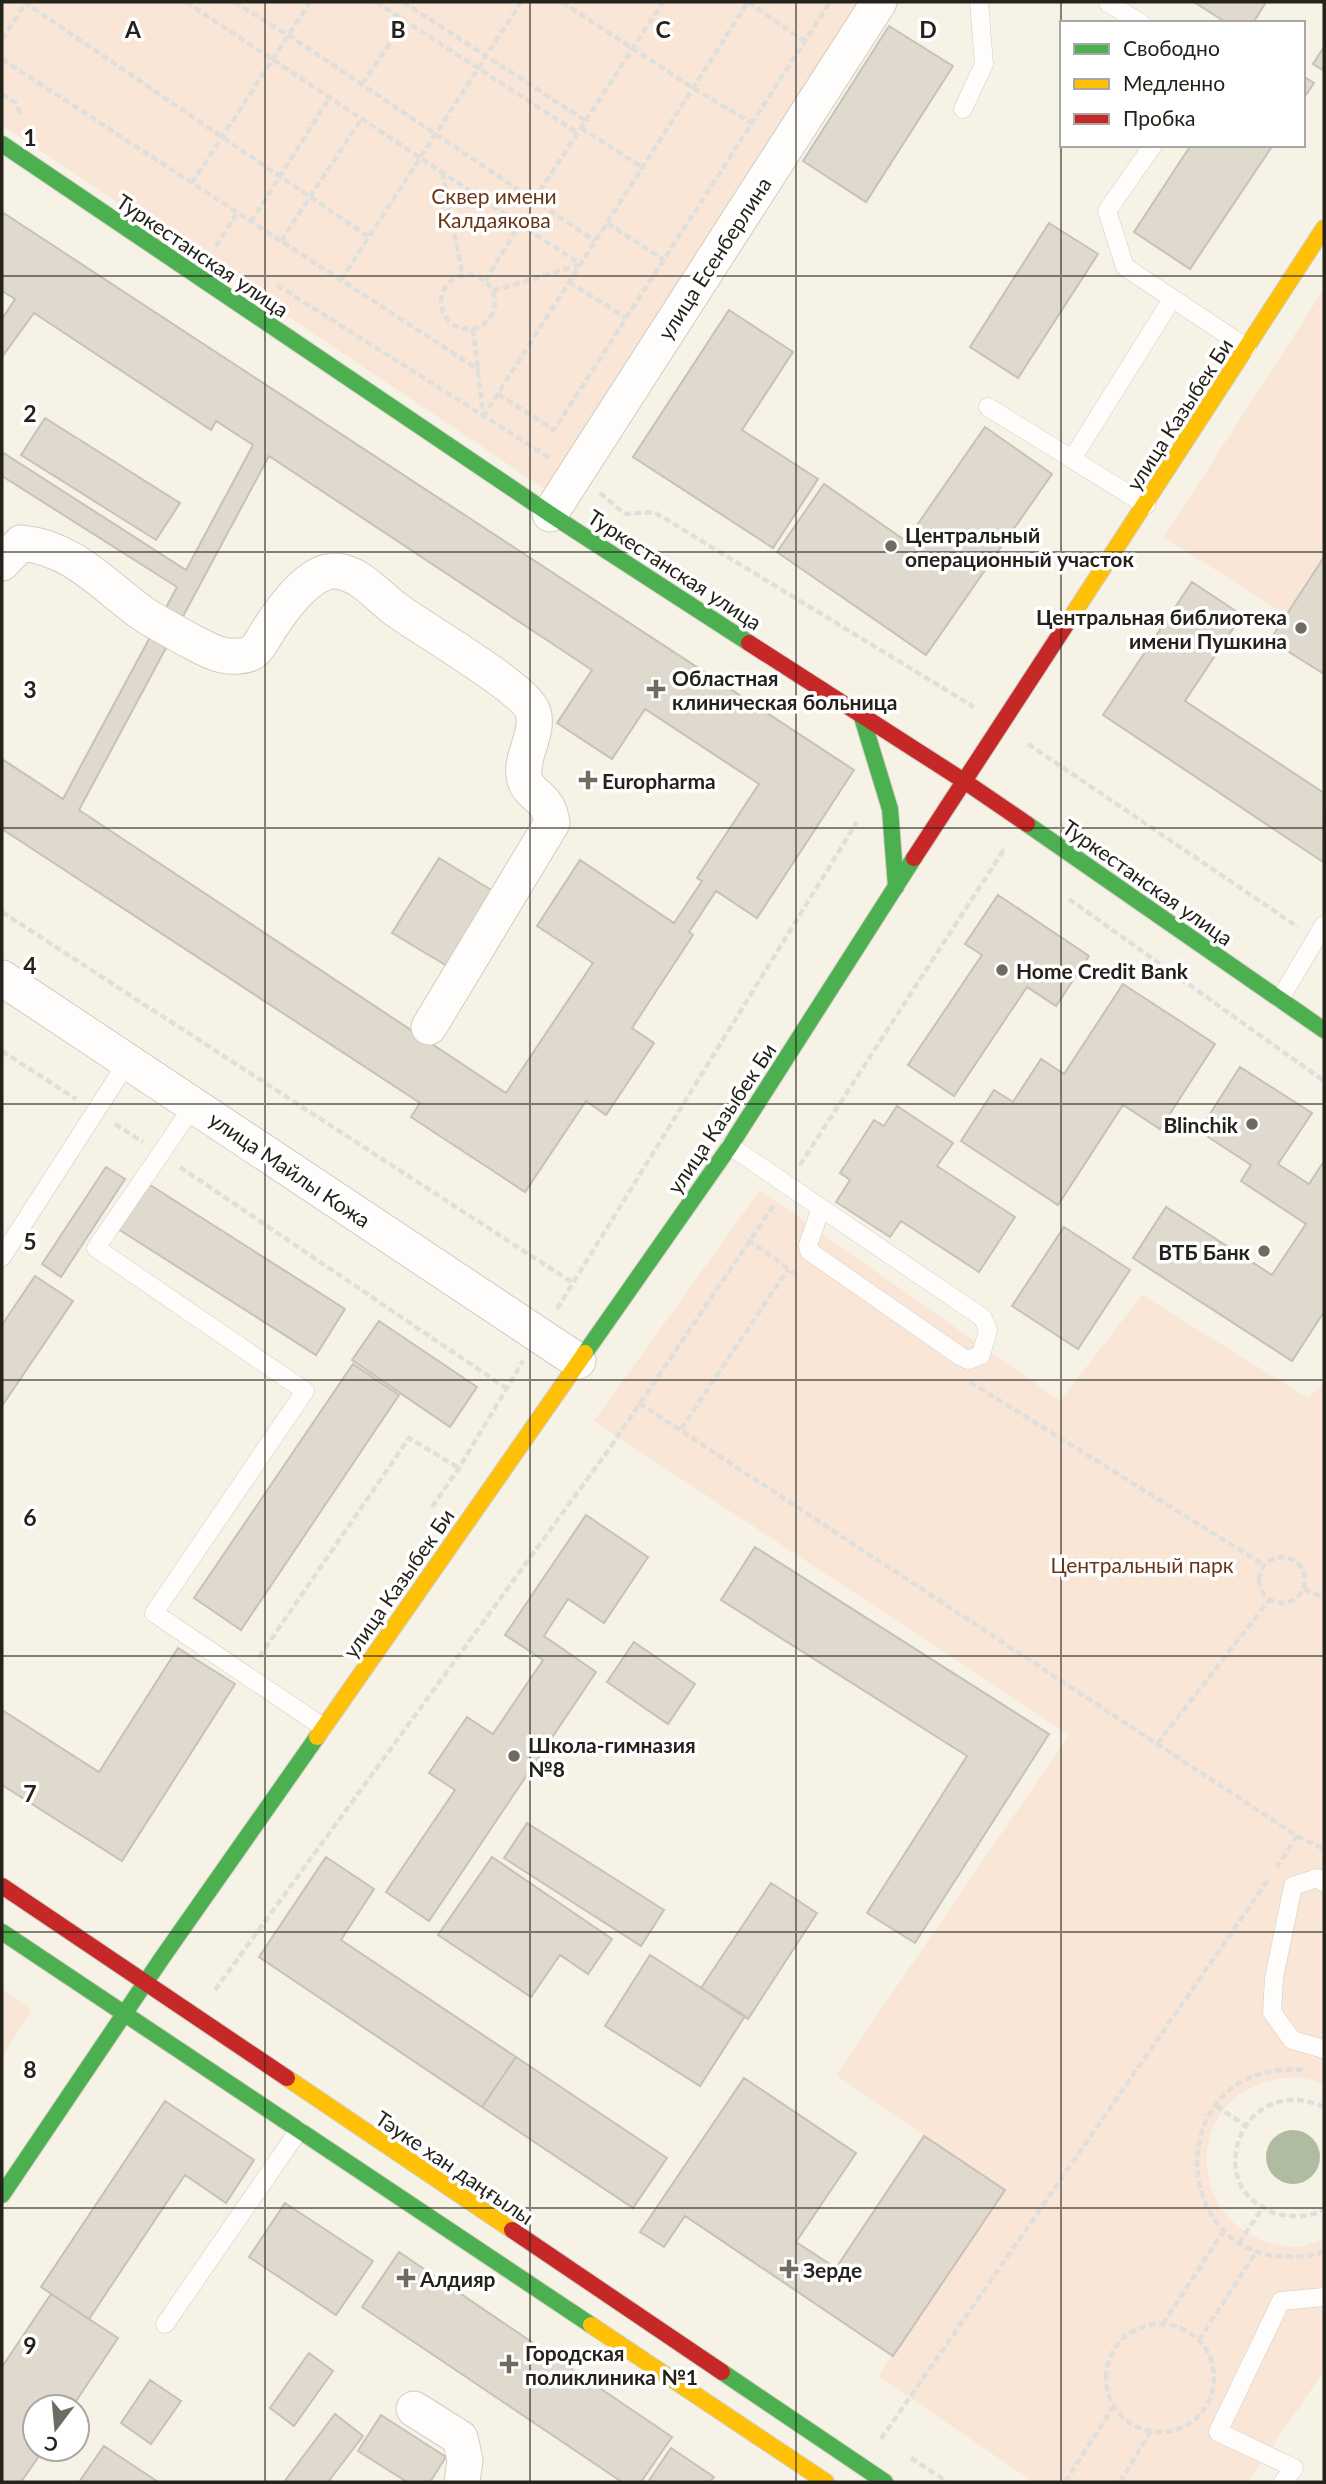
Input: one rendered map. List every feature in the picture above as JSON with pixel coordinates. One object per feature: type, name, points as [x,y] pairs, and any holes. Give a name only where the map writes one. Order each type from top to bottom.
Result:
[{"type":"main road","name":"Туркестанская улица","points":[[2,144],[550,513],[964,780],[1324,1030]]},
{"type":"main road","name":"улица Казыбек Би","points":[[2,2195],[323,1727],[730,1146],[964,780],[1146,505],[1324,228]]},
{"type":"main road","points":[[861,714],[890,808],[896,887]]},
{"type":"main road","name":"Тәуке хан даңғылы","points":[[2,1886],[864,2477],[885,2482]]},
{"type":"main road","points":[[2,1932],[825,2482]]},
{"type":"street","name":"улица Есенберлина","points":[[550,513],[878,2]]},
{"type":"street","points":[[2,563],[20,543],[41,545],[57,551],[103,582],[144,615],[222,655],[255,652],[282,609],[291,600],[310,582],[326,572],[339,570],[357,578],[399,611],[477,662],[523,698],[533,712],[533,732],[525,779],[545,802],[552,823],[429,1027]]},
{"type":"street","name":"улица Майлы Кожа","points":[[2,978],[578,1361]]},
{"type":"street","points":[[414,2409],[460,2438],[465,2460],[462,2482]]},
{"type":"lane","points":[[963,108],[984,64],[979,2]]},
{"type":"lane","points":[[1108,3],[1138,21]]},
{"type":"lane","points":[[1152,147],[1107,211],[1125,267],[1247,348]]},
{"type":"lane","points":[[1072,460],[1172,299]]},
{"type":"lane","points":[[988,407],[1146,505]]},
{"type":"lane","points":[[1280,999],[1320,932]]},
{"type":"lane","points":[[2,1257],[128,1061]]},
{"type":"lane","points":[[194,1105],[96,1248],[305,1391],[153,1613],[323,1727]]},
{"type":"lane","points":[[730,1146],[983,1318],[988,1330],[981,1355],[968,1360],[960,1356],[809,1251],[808,1245],[821,1208]]},
{"type":"lane","points":[[1324,1883],[1317,1878],[1293,1886],[1275,1978],[1272,2012],[1292,2040],[1324,2049]]},
{"type":"lane","points":[[164,2324],[299,2130]]},
{"type":"lane","points":[[1283,2482],[1294,2468],[1218,2432],[1281,2301],[1324,2297]]},
{"type":"path","points":[[2,39],[25,2],[369,237]]},
{"type":"path","points":[[186,2],[580,264]]},
{"type":"path","points":[[234,2],[288,35],[595,241]]},
{"type":"path","points":[[192,183],[310,2]]},
{"type":"path","points":[[376,2],[579,131],[642,167]]},
{"type":"path","points":[[403,2],[586,121]]},
{"type":"path","points":[[341,280],[521,2]]},
{"type":"path","points":[[562,2],[693,88],[752,123]]},
{"type":"path","points":[[534,200],[663,2]]},
{"type":"path","points":[[484,417],[748,2],[804,41]]},
{"type":"path","points":[[498,394],[554,430],[830,2]]},
{"type":"path","points":[[362,84],[405,21]]},
{"type":"path","points":[[2,59],[479,370]]},
{"type":"path","points":[[251,222],[330,97]]},
{"type":"path","points":[[281,241],[362,118]]},
{"type":"path","points":[[442,172],[463,276]]},
{"type":"path","points":[[226,253],[215,246],[237,213]]},
{"type":"path","points":[[607,223],[664,260]]},
{"type":"path","points":[[485,281],[520,224]]},
{"type":"path","points":[[493,291],[580,264]]},
{"type":"path","points":[[463,276],[473,276],[485,281],[493,291],[493,313],[485,324],[473,329],[460,328],[453,324],[443,310],[445,289],[452,281],[463,276]]},
{"type":"path","points":[[569,282],[626,318]]},
{"type":"path","points":[[273,283],[576,473],[625,514],[654,512],[981,711]]},
{"type":"path","points":[[473,329],[484,417]]},
{"type":"path","points":[[1028,744],[1320,932]]},
{"type":"path","points":[[428,1514],[459,1468],[859,817]]},
{"type":"path","points":[[214,1993],[590,1475],[788,1185],[1003,851],[1014,859]]},
{"type":"path","points":[[1058,891],[1324,1082]]},
{"type":"path","points":[[2,912],[573,1283]]},
{"type":"path","points":[[2,1051],[161,1154],[506,1388]]},
{"type":"path","points":[[748,1240],[800,1276]]},
{"type":"path","points":[[681,1429],[788,1269]]},
{"type":"path","points":[[962,1377],[1264,1565]]},
{"type":"path","points":[[639,1403],[1297,1836],[1324,1849]]},
{"type":"path","points":[[247,1675],[409,1438],[459,1468]]},
{"type":"path","points":[[1278,1557],[1294,1560],[1304,1572],[1304,1589],[1294,1601],[1278,1604],[1264,1595],[1258,1580],[1264,1565],[1278,1557]]},
{"type":"path","points":[[1304,1589],[1324,1598]]},
{"type":"path","points":[[1157,1744],[1270,1599]]},
{"type":"path","points":[[881,2440],[1297,1836]]},
{"type":"path","points":[[1309,2070],[1285,2068],[1261,2073],[1239,2084],[1206,2119],[1198,2141],[1196,2165],[1199,2189],[1209,2211],[1224,2231],[1239,2243],[1256,2252],[1280,2257],[1304,2257],[1324,2252]]},
{"type":"path","points":[[1324,2105],[1302,2099],[1280,2100],[1260,2109],[1245,2125],[1236,2145],[1236,2167],[1243,2188],[1257,2204],[1276,2215],[1298,2217],[1324,2209]]},
{"type":"path","points":[[1216,2106],[1245,2125]]},
{"type":"path","points":[[1239,2243],[1263,2207]]},
{"type":"path","points":[[1163,2324],[1224,2231]]},
{"type":"path","points":[[1199,2340],[1256,2252]]},
{"type":"path","points":[[1163,2324],[1180,2327],[1199,2340],[1211,2359],[1214,2381],[1208,2403],[1194,2420],[1173,2430],[1151,2431],[1130,2423],[1114,2406],[1106,2386],[1107,2363],[1118,2343],[1136,2329],[1163,2324]]},
{"type":"path","points":[[1065,2482],[1114,2406]]},
{"type":"path","points":[[1120,2482],[1151,2431]]},
{"type":"green space","name":"Сквер имени Калдаякова","points":[[2,2],[872,2],[551,493],[2,125]]},
{"type":"green space","points":[[1324,289],[1324,557],[1287,616],[1164,537]]},
{"type":"green space","name":"Центральный парк","points":[[760,1190],[1060,1401],[1142,1295],[1308,1398],[1324,1383],[1324,2085],[1309,2079],[1286,2078],[1262,2083],[1239,2095],[1222,2112],[1211,2132],[1207,2155],[1209,2179],[1217,2201],[1232,2221],[1253,2236],[1284,2246],[1304,2246],[1324,2239],[1324,2371],[1248,2482],[1034,2482],[878,2376],[1004,2190],[836,2075],[1069,1735],[594,1421]]},
{"type":"green space","points":[[2,1990],[32,2010],[2,2057]]},
{"type":"shaded area","points":[[1293,2130],[1312,2138],[1320,2157],[1312,2176],[1293,2184],[1274,2176],[1266,2157],[1274,2138]]},
{"type":"building","points":[[1194,2],[1266,2],[1254,21],[1224,21]]},
{"type":"building","points":[[889,26],[953,66],[866,202],[803,161]]},
{"type":"building","points":[[1324,47],[1324,71],[1313,64]]},
{"type":"building","points":[[1305,77],[1314,83],[1305,96]]},
{"type":"building","points":[[1190,147],[1272,147],[1190,269],[1134,232]]},
{"type":"building","name":"Областная клиническая больница","points":[[2,212],[854,770],[757,918],[716,891],[689,932],[693,935],[632,1028],[654,1043],[606,1115],[586,1101],[525,1192],[411,1117],[420,1103],[2,829],[2,759],[63,799],[177,587],[2,476],[2,452],[186,570],[253,445],[216,421],[211,430],[34,313],[2,357],[2,319],[15,299],[2,291]],"holes":[[[269,456],[592,670],[557,723],[612,759],[645,709],[759,784],[697,878],[702,881],[674,923],[580,860],[537,926],[593,963],[506,1093],[79,810]]]},
{"type":"building","points":[[1049,223],[1098,254],[1018,378],[970,347]]},
{"type":"building","points":[[729,310],[793,352],[742,430],[818,479],[773,548],[633,457]]},
{"type":"building","points":[[45,418],[180,503],[156,540],[21,455]]},
{"type":"building","name":"Центральный операционный участок","points":[[985,427],[1052,474],[926,655],[777,552],[824,484],[906,541]]},
{"type":"building","name":"Центральная библиотека имени Пушкина","points":[[1324,557],[1324,674],[1270,640]]},
{"type":"building","points":[[1192,582],[1242,615],[1185,701],[1324,793],[1323,862],[1103,715]]},
{"type":"building","points":[[439,858],[493,891],[447,966],[392,933]]},
{"type":"building","points":[[998,895],[1089,956],[1056,1006],[1027,987],[954,1096],[908,1065],[982,955],[965,944]]},
{"type":"building","points":[[1123,984],[1215,1044],[1160,1129],[1123,1105],[1058,1205],[961,1141],[994,1090],[1013,1102],[1041,1059],[1064,1074]]},
{"type":"building","points":[[1240,1067],[1312,1113],[1278,1164],[1309,1184],[1324,1161],[1324,1312],[1292,1361],[1133,1258],[1166,1207],[1272,1275],[1306,1224],[1241,1181],[1251,1165],[1199,1131]]},
{"type":"building","points":[[897,1106],[953,1143],[937,1166],[1015,1217],[979,1272],[901,1221],[890,1237],[836,1202],[850,1180],[840,1173],[874,1120],[884,1126]]},
{"type":"building","points":[[106,1167],[125,1179],[61,1277],[42,1264]]},
{"type":"building","points":[[147,1183],[345,1309],[316,1355],[118,1229]]},
{"type":"building","points":[[1064,1227],[1130,1270],[1078,1349],[1012,1306]]},
{"type":"building","points":[[35,1276],[73,1301],[2,1406],[2,1325]]},
{"type":"building","points":[[379,1321],[477,1387],[450,1427],[352,1360]]},
{"type":"building","points":[[353,1364],[399,1395],[241,1630],[194,1598]]},
{"type":"building","points":[[586,1515],[648,1557],[604,1623],[568,1599],[544,1636],[596,1672],[429,1921],[386,1892],[455,1790],[429,1773],[467,1717],[493,1734],[543,1660],[505,1635]]},
{"type":"building","points":[[755,1547],[1049,1734],[915,1943],[867,1913],[967,1756],[721,1600]]},
{"type":"building","points":[[634,1642],[695,1684],[668,1724],[607,1682]]},
{"type":"building","points":[[178,1648],[235,1684],[122,1861],[2,1785],[2,1710],[99,1772]]},
{"type":"building","points":[[527,1823],[664,1910],[641,1946],[504,1858]]},
{"type":"building","points":[[326,1857],[374,1889],[341,1940],[516,2057],[482,2107],[259,1957]]},
{"type":"building","points":[[492,1857],[612,1939],[588,1974],[560,1955],[531,1997],[438,1935]]},
{"type":"building","points":[[771,1883],[817,1913],[748,2019],[701,1988]]},
{"type":"building","points":[[650,1955],[745,2016],[700,2086],[605,2026]]},
{"type":"building","points":[[516,2057],[667,2158],[633,2208],[482,2107]]},
{"type":"building","points":[[744,2078],[856,2153],[796,2242],[836,2268],[924,2136],[1005,2190],[893,2356],[685,2216],[664,2247],[640,2232]]},
{"type":"building","points":[[165,2101],[254,2160],[226,2203],[185,2175],[89,2319],[41,2287]]},
{"type":"building","points":[[285,2203],[373,2261],[336,2315],[249,2257]]},
{"type":"building","points":[[399,2252],[672,2437],[641,2482],[622,2482],[362,2307]]},
{"type":"building","points":[[51,2294],[118,2338],[81,2393],[21,2393],[21,2463],[34,2463],[21,2482],[2,2482],[2,2367]]},
{"type":"building","points":[[309,2353],[333,2371],[294,2426],[270,2408]]},
{"type":"building","points":[[150,2380],[181,2401],[151,2444],[121,2423]]},
{"type":"building","points":[[335,2414],[363,2436],[328,2482],[284,2482]]},
{"type":"building","points":[[381,2415],[446,2457],[430,2482],[407,2482],[358,2451]]},
{"type":"building","points":[[104,2446],[158,2482],[79,2482]]},
{"type":"building","points":[[671,2448],[714,2477],[710,2482],[648,2482]]},
{"type":"traffic: fast","points":[[2,144],[550,514],[749,643]]},
{"type":"traffic: fast","points":[[861,714],[890,809],[896,887]]},
{"type":"traffic: fast","points":[[1027,824],[1324,1030]]},
{"type":"traffic: fast","points":[[585,1353],[730,1146],[914,858]]},
{"type":"traffic: fast","points":[[2,2195],[162,1958],[317,1737]]},
{"type":"traffic: fast","points":[[2,1932],[591,2325]]},
{"type":"traffic: fast","points":[[722,2372],[885,2482]]},
{"type":"traffic: slow","points":[[1066,625],[1324,228]]},
{"type":"traffic: slow","points":[[317,1737],[585,1353]]},
{"type":"traffic: slow","points":[[287,2078],[512,2230]]},
{"type":"traffic: slow","points":[[591,2325],[826,2482]]},
{"type":"traffic: jam","points":[[914,858],[1066,625]]},
{"type":"traffic: jam","points":[[749,643],[1027,824]]},
{"type":"traffic: jam","points":[[2,1886],[287,2078]]},
{"type":"traffic: jam","points":[[512,2230],[722,2372]]},
{"type":"place","name":"Центральный операционный участок","points":[[891,546]]},
{"type":"place","name":"Центральная библиотека имени Пушкина","points":[[1301,628]]},
{"type":"place","name":"Областная клиническая больница","points":[[656,689]]},
{"type":"place","name":"Europharma","points":[[588,780]]},
{"type":"place","name":"Home Credit Bank","points":[[1002,970]]},
{"type":"place","name":"Blinchik","points":[[1252,1124]]},
{"type":"place","name":"ВТБ Банк","points":[[1264,1251]]},
{"type":"place","name":"Школа-гимназия №8","points":[[514,1756]]},
{"type":"place","name":"Зерде","points":[[789,2269]]},
{"type":"place","name":"Алдияр","points":[[406,2278]]},
{"type":"place","name":"Городская поликлиника №1","points":[[509,2364]]}]
